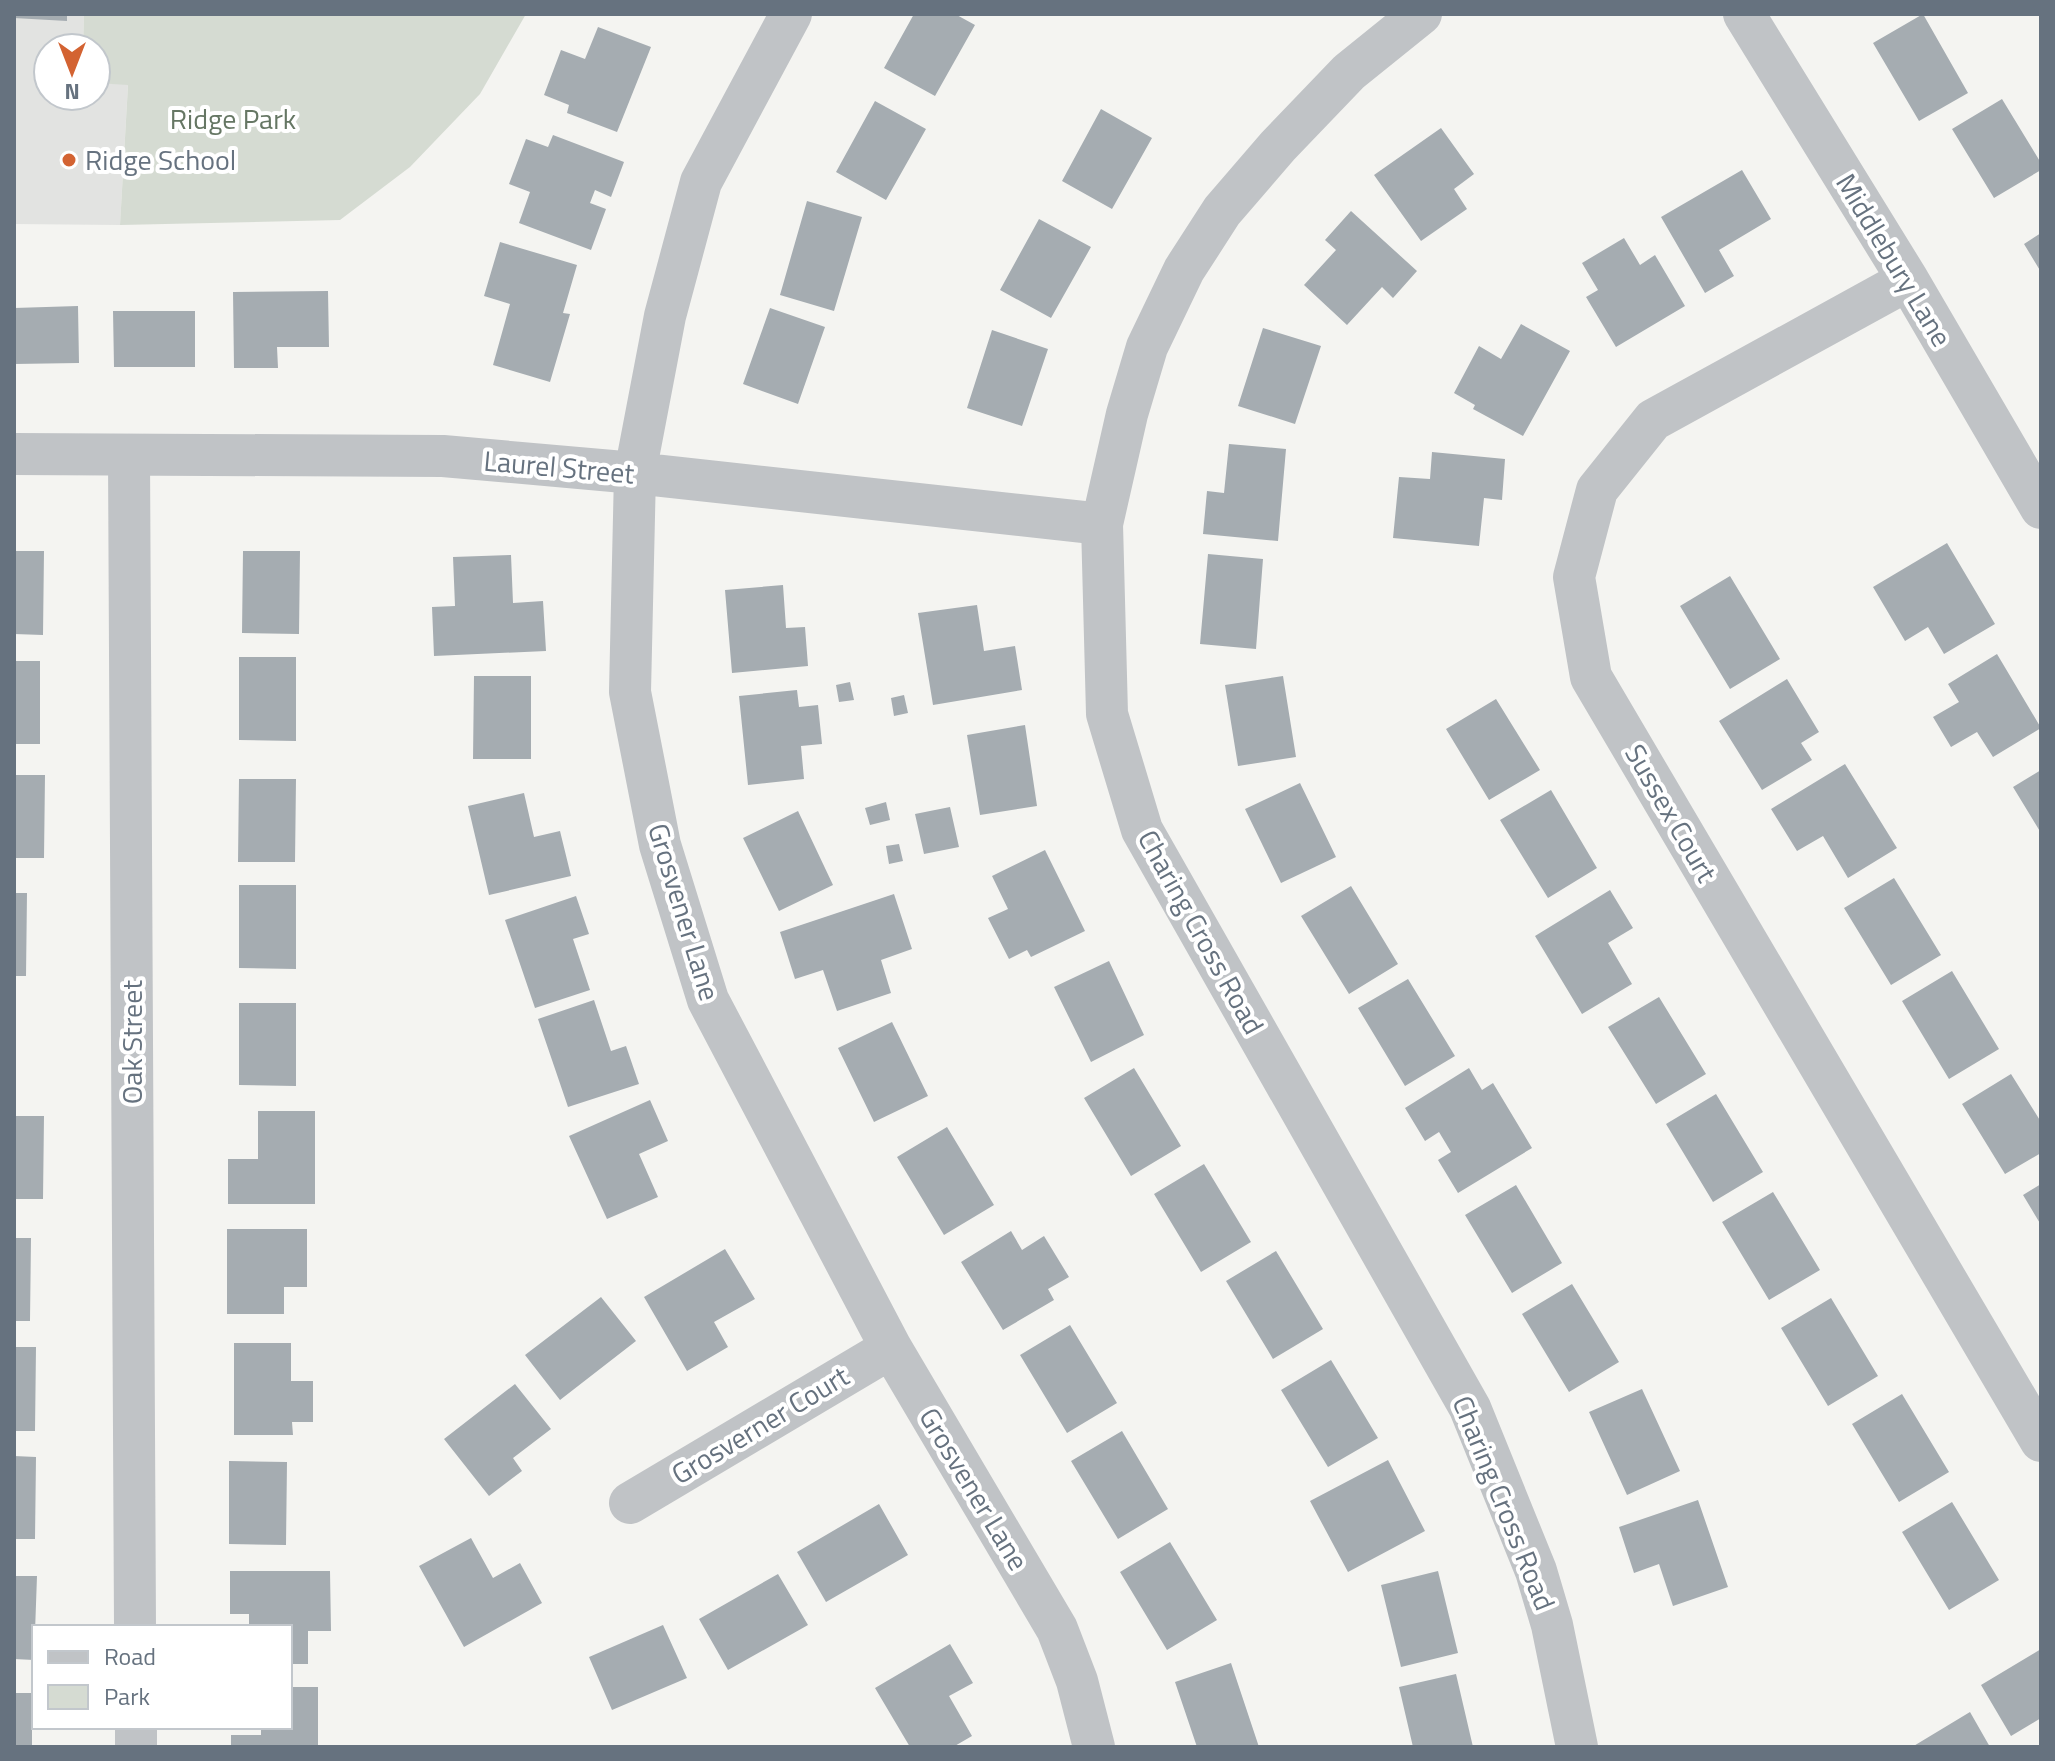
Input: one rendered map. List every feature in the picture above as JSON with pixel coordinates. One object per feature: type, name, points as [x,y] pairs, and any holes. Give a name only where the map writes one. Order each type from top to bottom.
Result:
[{"type":"street","name":"Grosvener Lane","points":[[791,14],[701,182],[665,316],[635,473],[630,692],[660,845],[708,1000],[891,1348],[1057,1629],[1077,1681],[1094,1747]]},
{"type":"street","name":"Charing Cross Road","points":[[1421,14],[1349,72],[1278,146],[1222,211],[1184,270],[1147,347],[1127,414],[1102,524],[1107,714],[1142,830],[1470,1408],[1536,1571],[1552,1625],[1577,1747]]},
{"type":"street","name":"Middlebury Lane","points":[[1744,14],[1908,280],[2041,508]]},
{"type":"street","name":"Sussex Court","points":[[1908,280],[1653,420],[1597,490],[1574,577],[1591,677],[2041,1441]]},
{"type":"street","name":"Laurel Street","points":[[14,454],[443,456],[635,473],[1102,524]]},
{"type":"street","name":"Oak Street","points":[[129,456],[135,1625]]},
{"type":"street","name":"Grosverner Court","points":[[630,1503],[891,1348]]},
{"type":"shaded area","name":"Ridge School","points":[[14,14],[84,14],[83,32],[32,32],[32,112],[112,112],[112,84],[128,84],[120,225],[14,224]]},
{"type":"green space","name":"Ridge Park","points":[[84,14],[526,14],[480,94],[410,167],[340,220],[120,225],[128,85],[112,84],[112,32],[83,32]]},
{"type":"building","points":[[14,14],[67,14],[67,21],[14,18]]},
{"type":"building","points":[[914,14],[955,14],[975,25],[935,96],[884,68]]},
{"type":"building","points":[[1923,14],[1968,93],[1919,121],[1873,43]]},
{"type":"building","points":[[598,27],[651,47],[617,132],[567,113],[569,105],[544,95],[561,50],[585,59]]},
{"type":"building","points":[[2002,99],[2041,163],[2041,170],[1994,198],[1952,129]]},
{"type":"building","points":[[875,101],[926,129],[886,200],[836,172]]},
{"type":"building","points":[[1101,109],[1152,138],[1112,209],[1062,181]]},
{"type":"building","points":[[1441,128],[1474,174],[1454,189],[1467,209],[1421,241],[1374,175]]},
{"type":"building","points":[[553,135],[624,162],[611,197],[595,190],[590,203],[606,209],[591,250],[519,223],[530,192],[509,184],[526,139],[548,147]]},
{"type":"building","points":[[1742,170],[1771,219],[1719,250],[1734,276],[1705,293],[1661,217]]},
{"type":"building","points":[[807,201],[862,217],[834,311],[780,295]]},
{"type":"building","points":[[1351,211],[1417,271],[1393,298],[1382,287],[1347,325],[1304,285],[1336,250],[1325,240]]},
{"type":"building","points":[[1039,219],[1091,247],[1051,318],[1000,290]]},
{"type":"building","points":[[2041,233],[2041,272],[2024,244]]},
{"type":"building","points":[[1624,238],[1640,265],[1655,255],[1685,306],[1616,347],[1586,297],[1598,290],[1582,263]]},
{"type":"building","points":[[500,242],[577,265],[563,313],[570,314],[550,382],[493,365],[510,304],[484,296]]},
{"type":"building","points":[[328,291],[329,347],[277,347],[278,368],[234,368],[233,292]]},
{"type":"building","points":[[78,306],[79,363],[14,364],[14,308]]},
{"type":"building","points":[[770,308],[825,327],[798,404],[743,384]]},
{"type":"building","points":[[113,311],[195,311],[195,367],[114,367]]},
{"type":"building","points":[[1521,324],[1570,351],[1523,436],[1473,409],[1475,405],[1454,393],[1479,346],[1501,359]]},
{"type":"building","points":[[1263,328],[1321,346],[1295,424],[1238,406]]},
{"type":"building","points":[[992,330],[1048,349],[1022,426],[967,408]]},
{"type":"building","points":[[1229,444],[1286,449],[1278,541],[1203,534],[1207,491],[1224,493]]},
{"type":"building","points":[[1432,452],[1505,459],[1502,500],[1484,498],[1479,546],[1393,538],[1399,477],[1430,479]]},
{"type":"building","points":[[1947,543],[1995,624],[1944,654],[1928,627],[1905,641],[1873,587]]},
{"type":"building","points":[[14,551],[44,551],[43,635],[14,634]]},
{"type":"building","points":[[243,551],[300,551],[299,634],[242,633]]},
{"type":"building","points":[[1208,554],[1263,559],[1256,649],[1200,644]]},
{"type":"building","points":[[511,555],[513,603],[543,601],[546,651],[434,656],[432,607],[455,606],[453,557]]},
{"type":"building","points":[[1730,576],[1780,659],[1730,689],[1680,606]]},
{"type":"building","points":[[783,585],[786,628],[805,627],[808,666],[732,673],[725,590]]},
{"type":"building","points":[[977,605],[984,651],[1015,646],[1022,690],[933,705],[918,613]]},
{"type":"building","points":[[1997,654],[2041,728],[1993,757],[1977,732],[1951,747],[1933,717],[1959,702],[1948,684]]},
{"type":"building","points":[[239,657],[296,657],[296,741],[239,740]]},
{"type":"building","points":[[14,661],[40,661],[40,744],[14,744]]},
{"type":"building","points":[[474,676],[531,676],[531,759],[473,759]]},
{"type":"building","points":[[1283,676],[1296,757],[1238,766],[1225,685]]},
{"type":"building","points":[[1787,679],[1819,732],[1801,743],[1812,760],[1762,790],[1719,721]]},
{"type":"building","points":[[850,682],[854,700],[839,702],[836,685]]},
{"type":"building","points":[[797,690],[799,707],[818,705],[822,744],[801,746],[804,779],[748,785],[739,696]]},
{"type":"building","points":[[904,695],[908,713],[894,716],[891,698]]},
{"type":"building","points":[[1496,699],[1540,770],[1489,800],[1446,729]]},
{"type":"building","points":[[1025,725],[1037,806],[980,815],[967,735]]},
{"type":"building","points":[[1845,764],[1897,848],[1848,878],[1823,836],[1797,851],[1771,809]]},
{"type":"building","points":[[2041,770],[2041,833],[2013,787]]},
{"type":"building","points":[[14,775],[45,775],[44,858],[14,858]]},
{"type":"building","points":[[239,779],[296,779],[295,862],[238,862]]},
{"type":"building","points":[[1300,783],[1336,857],[1281,883],[1245,809]]},
{"type":"building","points":[[1551,790],[1597,868],[1548,898],[1500,820]]},
{"type":"building","points":[[524,793],[534,837],[560,831],[571,876],[489,895],[468,806]]},
{"type":"building","points":[[886,802],[890,820],[870,825],[865,808]]},
{"type":"building","points":[[950,807],[959,847],[924,854],[915,814]]},
{"type":"building","points":[[798,811],[833,885],[779,911],[743,838]]},
{"type":"building","points":[[899,844],[903,861],[889,864],[886,846]]},
{"type":"building","points":[[1045,850],[1085,931],[1031,957],[1027,950],[1009,959],[988,918],[1008,909],[992,876]]},
{"type":"building","points":[[1894,878],[1941,955],[1891,985],[1844,908]]},
{"type":"building","points":[[239,885],[296,885],[296,969],[239,968]]},
{"type":"building","points":[[1351,886],[1398,964],[1349,994],[1301,916]]},
{"type":"building","points":[[1610,890],[1633,928],[1608,943],[1632,984],[1582,1014],[1535,936]]},
{"type":"building","points":[[14,893],[27,893],[26,976],[14,976]]},
{"type":"building","points":[[894,894],[912,949],[881,960],[891,993],[837,1011],[823,970],[795,979],[780,932]]},
{"type":"building","points":[[576,896],[589,934],[573,939],[590,990],[535,1008],[505,920]]},
{"type":"building","points":[[1109,961],[1144,1035],[1091,1062],[1054,987]]},
{"type":"building","points":[[1952,971],[1999,1049],[1949,1079],[1902,1001]]},
{"type":"building","points":[[1408,979],[1455,1056],[1405,1086],[1358,1008]]},
{"type":"building","points":[[1659,997],[1706,1074],[1656,1104],[1608,1027]]},
{"type":"building","points":[[594,1000],[611,1051],[626,1046],[639,1084],[568,1107],[538,1019]]},
{"type":"building","points":[[239,1003],[296,1003],[296,1086],[239,1085]]},
{"type":"building","points":[[892,1022],[928,1096],[874,1122],[838,1048]]},
{"type":"building","points":[[1134,1068],[1181,1146],[1131,1176],[1084,1098]]},
{"type":"building","points":[[1469,1068],[1482,1090],[1493,1083],[1532,1148],[1458,1193],[1438,1160],[1451,1152],[1439,1132],[1425,1141],[1405,1108]]},
{"type":"building","points":[[2011,1074],[2041,1122],[2041,1153],[2005,1174],[1962,1104]]},
{"type":"building","points":[[1716,1094],[1763,1172],[1713,1202],[1666,1124]]},
{"type":"building","points":[[650,1100],[668,1141],[639,1154],[658,1197],[607,1219],[569,1136]]},
{"type":"building","points":[[258,1111],[315,1111],[315,1204],[228,1204],[228,1159],[258,1159]]},
{"type":"building","points":[[14,1116],[44,1116],[43,1199],[14,1199]]},
{"type":"building","points":[[947,1127],[994,1205],[944,1235],[897,1157]]},
{"type":"building","points":[[1204,1164],[1251,1242],[1201,1272],[1154,1194]]},
{"type":"building","points":[[2041,1184],[2041,1225],[2023,1195]]},
{"type":"building","points":[[1516,1185],[1562,1263],[1512,1293],[1465,1215]]},
{"type":"building","points":[[1773,1192],[1820,1270],[1769,1300],[1722,1222]]},
{"type":"building","points":[[227,1229],[307,1229],[307,1287],[284,1287],[284,1314],[227,1314]]},
{"type":"building","points":[[1011,1231],[1022,1250],[1044,1236],[1069,1277],[1048,1289],[1054,1300],[1003,1330],[961,1262]]},
{"type":"building","points":[[14,1238],[31,1238],[30,1321],[14,1321]]},
{"type":"building","points":[[725,1249],[755,1299],[714,1322],[728,1347],[687,1371],[644,1297]]},
{"type":"building","points":[[1276,1251],[1323,1329],[1273,1359],[1226,1281]]},
{"type":"building","points":[[1572,1284],[1619,1362],[1569,1392],[1522,1314]]},
{"type":"building","points":[[601,1297],[636,1341],[560,1400],[525,1355]]},
{"type":"building","points":[[1831,1298],[1878,1376],[1828,1406],[1781,1328]]},
{"type":"building","points":[[1070,1325],[1117,1403],[1067,1433],[1020,1355]]},
{"type":"building","points":[[234,1343],[291,1343],[291,1381],[313,1381],[313,1422],[292,1422],[293,1435],[234,1435]]},
{"type":"building","points":[[14,1347],[36,1347],[35,1431],[14,1431]]},
{"type":"building","points":[[1331,1360],[1378,1438],[1328,1467],[1281,1390]]},
{"type":"building","points":[[515,1384],[551,1429],[513,1458],[522,1471],[489,1496],[444,1439]]},
{"type":"building","points":[[1642,1389],[1680,1471],[1627,1495],[1589,1412]]},
{"type":"building","points":[[1902,1394],[1949,1472],[1899,1502],[1852,1424]]},
{"type":"building","points":[[1122,1431],[1168,1509],[1118,1539],[1071,1461]]},
{"type":"building","points":[[14,1456],[36,1457],[35,1539],[14,1539]]},
{"type":"building","points":[[1388,1460],[1425,1531],[1348,1572],[1310,1501]]},
{"type":"building","points":[[229,1461],[287,1462],[286,1545],[229,1544]]},
{"type":"building","points":[[1698,1500],[1728,1587],[1673,1606],[1659,1564],[1634,1573],[1619,1527]]},
{"type":"building","points":[[1952,1502],[1999,1580],[1949,1610],[1902,1532]]},
{"type":"building","points":[[879,1504],[908,1555],[826,1602],[797,1552]]},
{"type":"building","points":[[471,1538],[493,1578],[520,1563],[542,1603],[464,1647],[419,1566]]},
{"type":"building","points":[[1170,1542],[1217,1620],[1167,1650],[1120,1572]]},
{"type":"building","points":[[230,1571],[330,1571],[331,1631],[308,1631],[308,1664],[292,1664],[292,1625],[249,1625],[249,1614],[230,1614]]},
{"type":"building","points":[[1438,1571],[1458,1653],[1401,1667],[1381,1585]]},
{"type":"building","points":[[778,1574],[808,1625],[728,1670],[699,1619]]},
{"type":"building","points":[[14,1576],[37,1576],[32,1660],[14,1659]]},
{"type":"building","points":[[663,1625],[687,1678],[612,1710],[589,1657]]},
{"type":"building","points":[[950,1644],[973,1683],[949,1696],[972,1736],[953,1747],[910,1747],[875,1688]]},
{"type":"building","points":[[2041,1649],[2041,1718],[2011,1736],[1981,1685]]},
{"type":"building","points":[[1231,1663],[1259,1747],[1197,1747],[1175,1682]]},
{"type":"building","points":[[1456,1674],[1473,1747],[1413,1747],[1399,1687]]},
{"type":"building","points":[[292,1687],[318,1687],[318,1747],[231,1747],[231,1735],[261,1735],[261,1729],[292,1729]]},
{"type":"building","points":[[14,1693],[32,1693],[32,1747],[14,1747]]},
{"type":"building","points":[[1970,1712],[1990,1747],[1912,1747]]},
{"type":"place","name":"Ridge School","points":[[69,160]]}]
